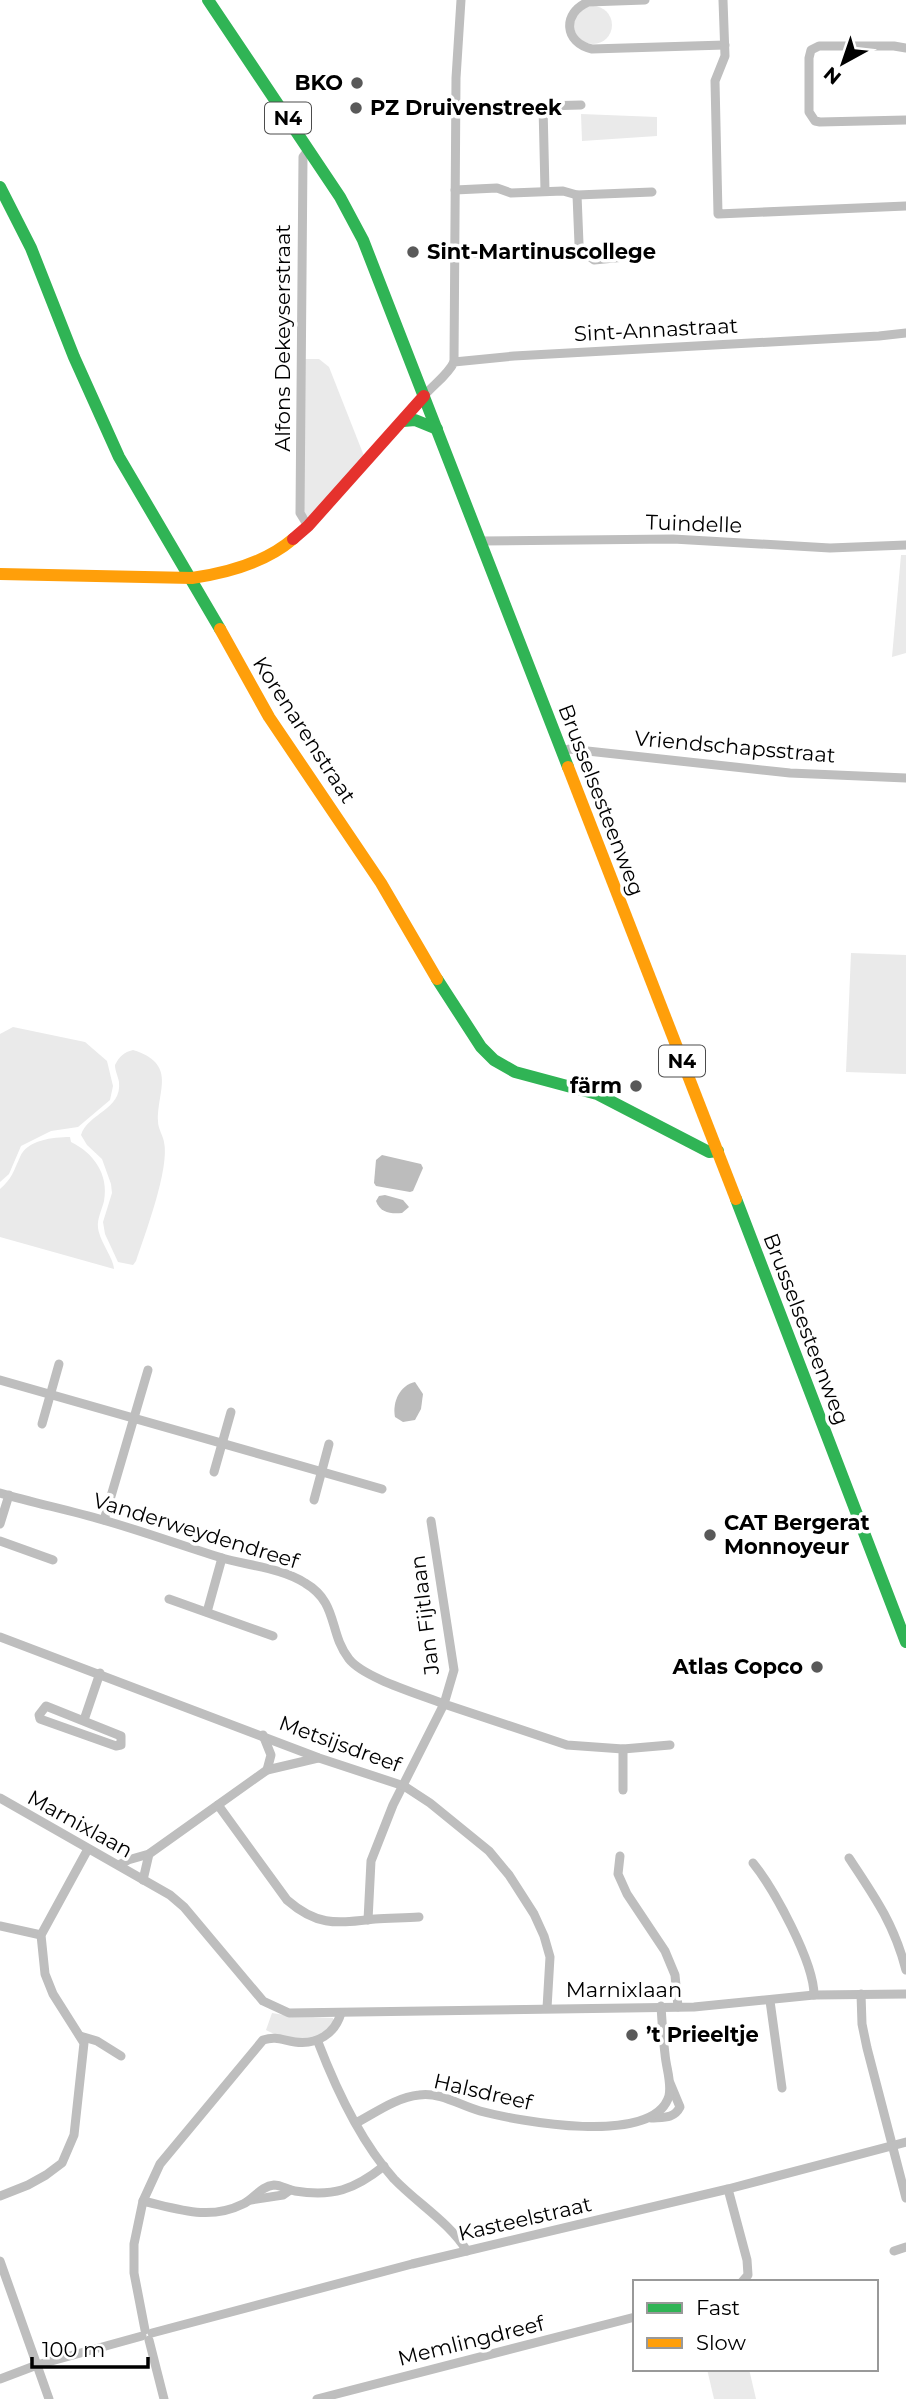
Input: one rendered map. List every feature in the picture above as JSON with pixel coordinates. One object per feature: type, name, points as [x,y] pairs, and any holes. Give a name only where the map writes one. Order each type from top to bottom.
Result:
[{"type":"main road","name":"Brusselsesteenweg","points":[[208,0],[309,149],[359,232],[906,1639]]},
{"type":"main road","name":"Korenarenstraat","points":[[0,187],[31,248],[74,357],[119,457],[192,579],[269,717],[381,883],[438,980],[487,1054],[515,1072],[597,1094],[709,1152],[718,1151]]},
{"type":"main road","points":[[0,573],[192,579],[214,575],[263,559],[286,545],[308,526],[424,396]]},
{"type":"main road","points":[[403,421],[415,420],[437,429]]},
{"type":"street","points":[[424,396],[435,382],[450,370],[454,362],[456,78],[461,0]]},
{"type":"street","points":[[645,0],[588,2],[571,16],[571,34],[584,47],[592,49],[725,45]]},
{"type":"street","points":[[723,0],[724,61],[715,81],[719,214],[906,206]]},
{"type":"street","points":[[906,48],[819,46],[811,50],[809,58],[809,112],[815,121],[906,120]]},
{"type":"street","points":[[545,191],[543,106],[581,105]]},
{"type":"street","name":"Alfons Dekeyserstraat","points":[[308,526],[300,513],[303,157],[309,149]]},
{"type":"street","points":[[455,190],[497,187],[511,193],[562,191],[577,195],[653,192]]},
{"type":"street","points":[[577,195],[579,244],[582,251],[594,260],[635,256]]},
{"type":"street","points":[[455,253],[523,254]]},
{"type":"street","name":"Sint-Annastraat","points":[[454,362],[906,333]]},
{"type":"street","name":"Tuindelle","points":[[480,541],[673,539],[830,548],[906,545]]},
{"type":"street","name":"Vriendschapsstraat","points":[[562,751],[569,749],[790,773],[906,778]]},
{"type":"street","points":[[42,1424],[59,1364]]},
{"type":"street","points":[[104,1520],[148,1370]]},
{"type":"street","points":[[0,1380],[382,1489]]},
{"type":"street","points":[[214,1472],[231,1412]]},
{"type":"street","points":[[314,1500],[329,1444]]},
{"type":"street","points":[[0,1524],[4,1494]]},
{"type":"street","name":"Vanderweydendreef","points":[[4,1494],[104,1520],[222,1558],[291,1575],[306,1583],[326,1601],[332,1611],[342,1649],[363,1672],[444,1704],[567,1745],[623,1749],[670,1745]]},
{"type":"street","name":"Jan Fijtlaan","points":[[431,1521],[453,1670],[444,1704]]},
{"type":"street","points":[[0,1541],[53,1560]]},
{"type":"street","points":[[207,1612],[222,1558]]},
{"type":"street","points":[[169,1599],[273,1636]]},
{"type":"street","name":"Metsijsdreef","points":[[0,1637],[319,1758],[404,1786],[465,1829],[489,1851],[521,1893],[544,1936],[550,1957],[547,2008]]},
{"type":"street","points":[[84,1720],[100,1673]]},
{"type":"street","points":[[368,1920],[371,1861],[393,1805],[444,1704]]},
{"type":"street","points":[[46,1706],[84,1720],[121,1736],[121,1745],[116,1746],[40,1719],[39,1715],[46,1706]]},
{"type":"street","points":[[263,1735],[271,1755],[267,1770]]},
{"type":"street","points":[[623,1749],[623,1790]]},
{"type":"street","points":[[118,1865],[149,1854],[267,1770],[319,1758]]},
{"type":"street","name":"Marnixlaan","points":[[0,1798],[118,1865],[184,1907],[263,2001],[289,2013],[678,2007],[770,2001],[814,1995],[906,1994]]},
{"type":"street","points":[[218,1805],[287,1900],[301,1912],[332,1923],[419,1917]]},
{"type":"street","points":[[0,2196],[28,2185],[62,2163],[74,2135],[84,2043],[53,1994],[45,1974],[41,1936],[88,1849]]},
{"type":"street","points":[[143,1880],[149,1854]]},
{"type":"street","points":[[620,1856],[618,1874],[626,1895],[665,1951],[674,1975],[678,2007]]},
{"type":"street","points":[[849,1858],[885,1912],[906,1970]]},
{"type":"street","points":[[752,1863],[771,1889],[792,1930],[814,1982],[814,1995]]},
{"type":"street","points":[[0,1926],[41,1936]]},
{"type":"street","points":[[861,1994],[862,2024],[867,2048],[906,2198]]},
{"type":"street","points":[[770,2001],[782,2088]]},
{"type":"street","name":"Halsdreef","points":[[356,2123],[401,2100],[419,2095],[440,2096],[477,2110],[520,2120],[574,2127],[623,2124],[673,2116],[680,2107],[670,2083],[664,2054],[661,2006]]},
{"type":"street","points":[[164,2399],[134,2273],[134,2244],[143,2201],[160,2164],[263,2040],[275,2036],[296,2042],[318,2042],[337,2025],[341,2013]]},
{"type":"street","points":[[80,2036],[97,2040],[121,2056]]},
{"type":"street","points":[[318,2042],[328,2069],[356,2123],[384,2166],[395,2180],[459,2238],[467,2252]]},
{"type":"street","points":[[650,2118],[662,2109],[670,2083]]},
{"type":"street","name":"Kasteelstraat","points":[[0,2379],[37,2365],[412,2264],[728,2189],[906,2142]]},
{"type":"street","points":[[143,2201],[195,2213],[215,2214],[251,2200],[276,2197],[290,2190],[334,2193],[362,2183],[384,2166]]},
{"type":"street","points":[[728,2189],[747,2260],[748,2275],[744,2280]]},
{"type":"street","points":[[894,2251],[906,2247]]},
{"type":"street","points":[[0,2261],[50,2399]]},
{"type":"street","name":"Memlingdreef","points":[[317,2399],[633,2318]]},
{"type":"shaded area","points":[[593,6],[607,11],[612,25],[607,39],[593,44],[579,39],[574,25],[579,11]]},
{"type":"shaded area","points":[[581,114],[657,117],[657,136],[582,141]]},
{"type":"shaded area","points":[[303,359],[319,359],[329,367],[364,456],[309,517],[302,512]]},
{"type":"shaded area","points":[[901,555],[906,555],[906,653],[892,657]]},
{"type":"shaded area","points":[[851,953],[906,955],[906,1074],[846,1072]]},
{"type":"shaded area","points":[[13,1027],[85,1042],[107,1061],[113,1086],[110,1100],[78,1127],[51,1131],[21,1146],[9,1174],[0,1182],[0,1034]]},
{"type":"shaded area","points":[[133,1050],[156,1063],[160,1071],[162,1089],[158,1121],[165,1153],[156,1201],[133,1265],[118,1262],[105,1234],[103,1222],[112,1193],[111,1184],[102,1159],[81,1135],[90,1121],[115,1099],[119,1082],[115,1065],[122,1055]]},
{"type":"shaded area","points":[[70,1137],[71,1142],[87,1152],[102,1174],[105,1191],[98,1228],[114,1269],[0,1237],[0,1189],[10,1178],[23,1151],[34,1143]]},
{"type":"shaded area","points":[[382,1155],[421,1164],[423,1168],[413,1191],[376,1186],[376,1160]]},
{"type":"shaded area","points":[[379,1196],[403,1200],[409,1207],[402,1213],[383,1210],[376,1201]]},
{"type":"shaded area","points":[[415,1382],[423,1394],[421,1409],[415,1420],[403,1422],[395,1417],[396,1400],[401,1390]]},
{"type":"shaded area","points":[[272,2013],[333,2018],[334,2022],[324,2033],[316,2036],[286,2037],[266,2030]]},
{"type":"shaded area","points":[[707,2371],[749,2371],[756,2399],[714,2399]]},
{"type":"traffic: fast","points":[[208,0],[340,197],[363,240],[568,767]]},
{"type":"traffic: fast","points":[[0,187],[31,248],[74,357],[119,457],[220,629]]},
{"type":"traffic: fast","points":[[403,421],[415,420],[437,429]]},
{"type":"traffic: fast","points":[[437,979],[481,1047],[494,1060],[515,1072],[597,1094],[709,1152],[718,1151]]},
{"type":"traffic: fast","points":[[736,1199],[906,1642]]},
{"type":"traffic: slow","points":[[0,574],[192,578],[258,561],[293,539]]},
{"type":"traffic: slow","points":[[220,629],[269,717],[381,883],[437,979]]},
{"type":"traffic: slow","points":[[568,767],[736,1199]]},
{"type":"traffic: jam","points":[[293,539],[308,526],[424,396]]},
{"type":"place","name":"BKO","points":[[357,83]]},
{"type":"place","name":"PZ Druivenstreek","points":[[356,108]]},
{"type":"place","name":"Sint-Martinuscollege","points":[[413,252]]},
{"type":"place","name":"färm","points":[[636,1086]]},
{"type":"place","name":"CAT Bergerat Monnoyeur","points":[[710,1535]]},
{"type":"place","name":"Atlas Copco","points":[[817,1667]]},
{"type":"place","name":"’t Prieeltje","points":[[632,2035]]}]
